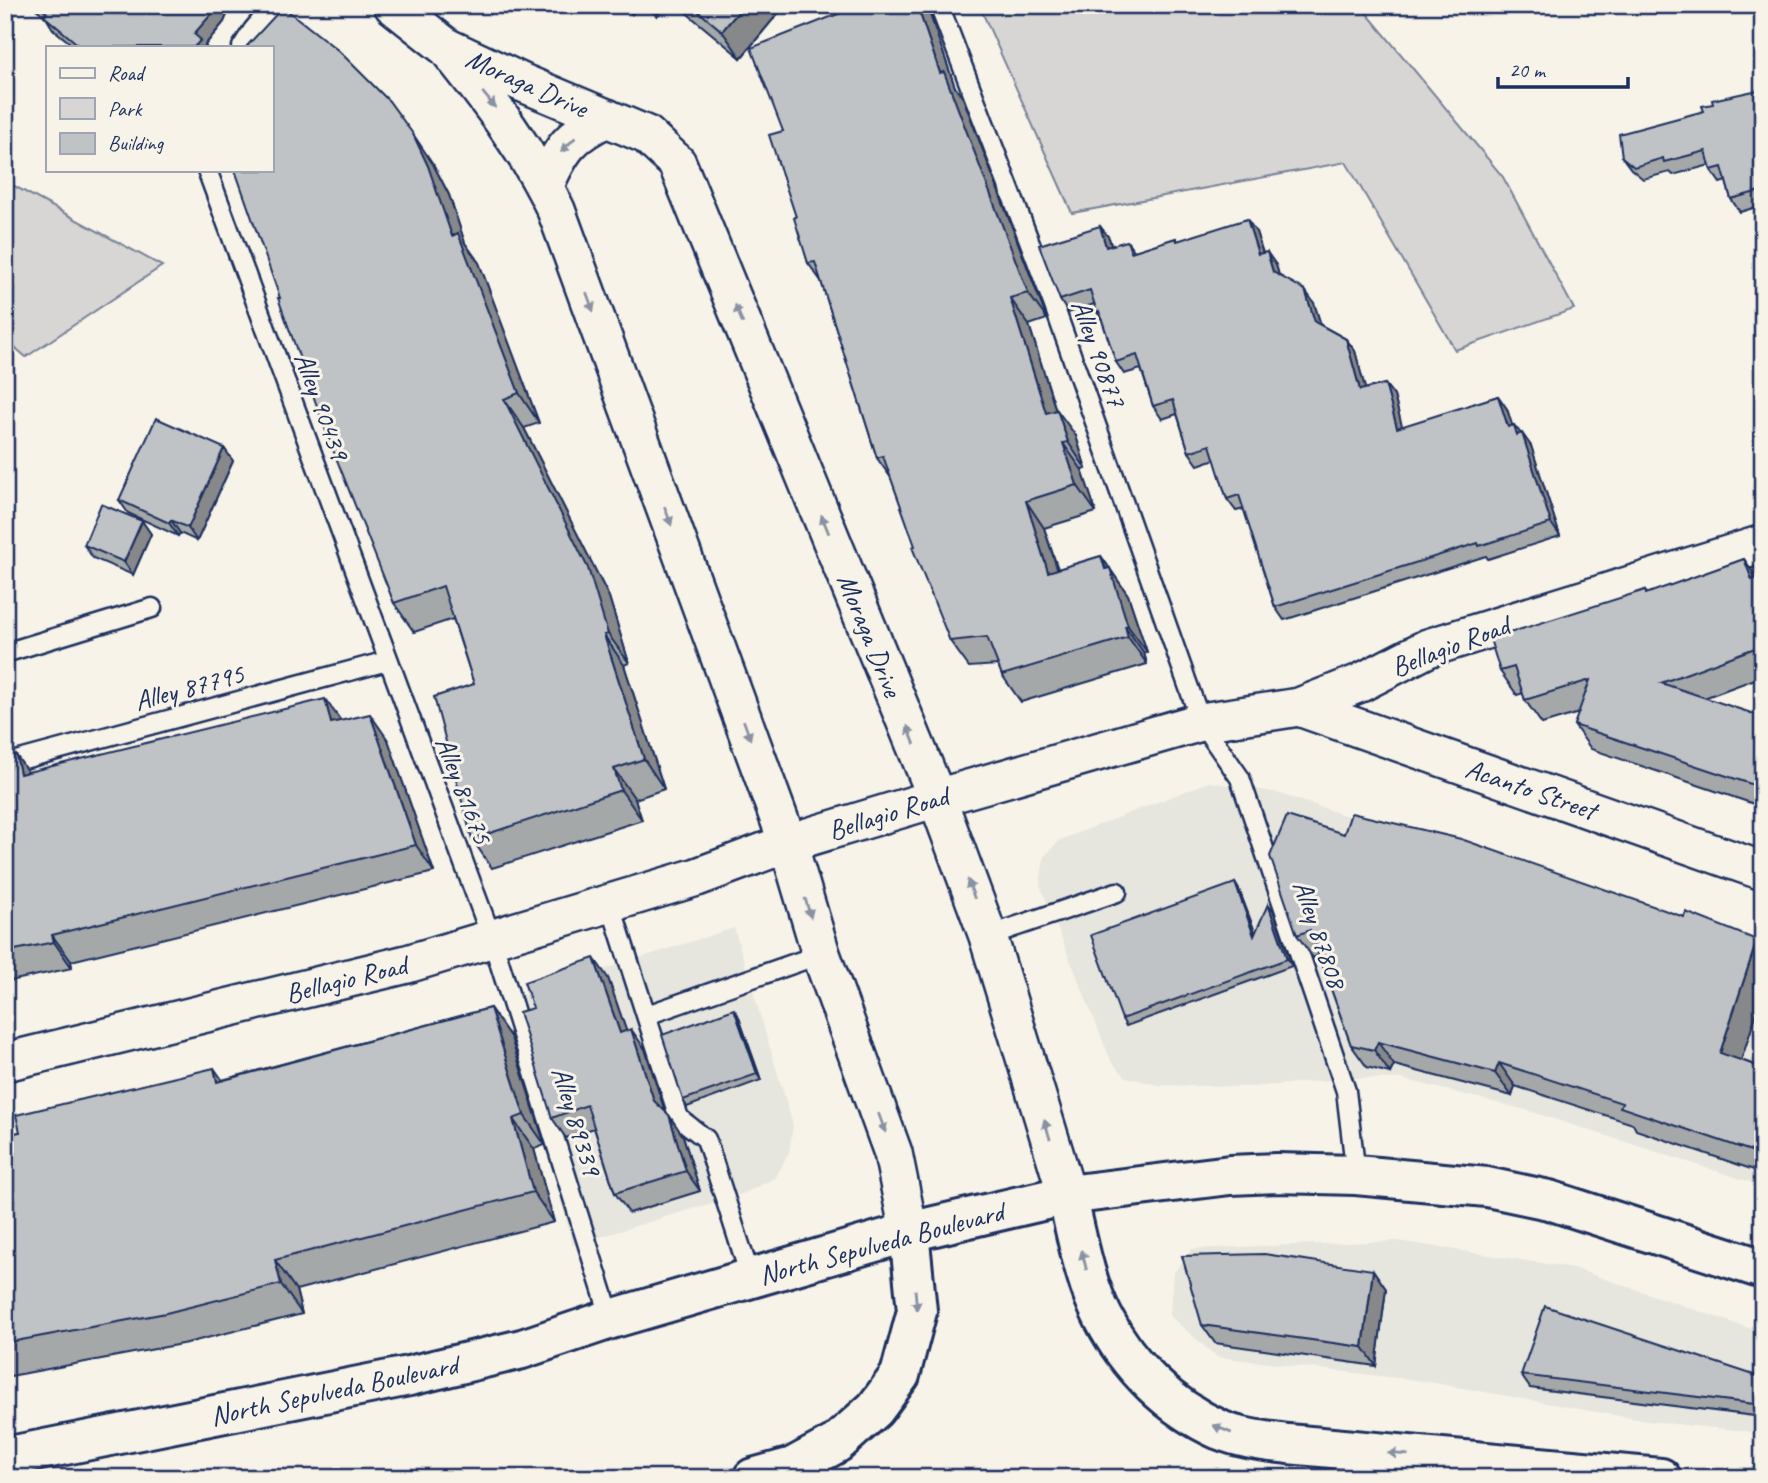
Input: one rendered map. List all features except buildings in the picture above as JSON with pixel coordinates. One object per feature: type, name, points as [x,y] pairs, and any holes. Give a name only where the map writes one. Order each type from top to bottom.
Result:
[{"type":"main road","name":"North Sepulveda Boulevard","points":[[5,1457],[410,1376],[522,1349],[611,1319],[909,1232],[1067,1195],[1230,1175],[1356,1175],[1487,1188],[1549,1200],[1763,1269]]},
{"type":"main road","points":[[1067,1195],[1086,1271],[1103,1316],[1118,1342],[1137,1369],[1163,1394],[1221,1430],[1250,1439],[1288,1444],[1661,1478]]},
{"type":"main road","points":[[753,1478],[793,1467],[837,1443],[875,1409],[900,1375],[917,1311],[909,1232]]},
{"type":"street","name":"Moraga Drive","points":[[393,5],[446,47],[500,113],[545,185],[561,223],[788,843],[821,954],[893,1153],[909,1232]]},
{"type":"street","name":"Moraga Drive","points":[[446,47],[647,135],[677,163],[937,798],[988,936],[1067,1195]]},
{"type":"street","name":"Moraga Drive","points":[[545,185],[559,155],[584,129],[607,118]]},
{"type":"street","name":"Bellagio Road","points":[[5,1062],[407,964],[696,877],[788,843],[937,798],[1201,722],[1299,707],[1360,683],[1428,648],[1763,544]]},
{"type":"street","name":"Acanto Street","points":[[1299,707],[1763,872]]},
{"type":"lane","points":[[243,46],[274,5]]},
{"type":"lane","name":"Alley 90877","points":[[939,5],[1053,303],[1201,722]]},
{"type":"lane","name":"Alley 90439","points":[[208,172],[387,661]]},
{"type":"lane","points":[[5,653],[152,608]]},
{"type":"lane","name":"Alley 87795","points":[[5,764],[387,661]]},
{"type":"lane","name":"Alley 81675","points":[[387,661],[492,939]]},
{"type":"lane","name":"Alley 87808","points":[[1201,722],[1240,778],[1346,1091],[1356,1175]]},
{"type":"lane","points":[[988,936],[1117,892]]},
{"type":"lane","points":[[610,903],[679,1118],[706,1139],[751,1279]]},
{"type":"lane","name":"Alley 89339","points":[[492,939],[611,1319]]},
{"type":"lane","points":[[647,1015],[821,954]]},
{"type":"shaded area","points":[[1209,782],[1274,792],[1763,952],[1763,1186],[1526,1110],[1402,1079],[1353,1078],[1251,1087],[1158,1085],[1126,1077],[1111,1061],[1040,885],[1044,857],[1060,840]]},
{"type":"shaded area","points":[[734,928],[793,1125],[789,1152],[776,1177],[745,1193],[573,1245],[507,1000]]},
{"type":"shaded area","points":[[1397,1241],[1573,1268],[1763,1333],[1763,1433],[1647,1421],[1423,1381],[1217,1357],[1170,1316],[1173,1274],[1192,1249]]},
{"type":"green space","points":[[979,5],[1360,5],[1503,177],[1574,309],[1455,350],[1346,162],[1072,213]]},
{"type":"green space","points":[[5,181],[162,266],[26,357],[5,339]]}]
